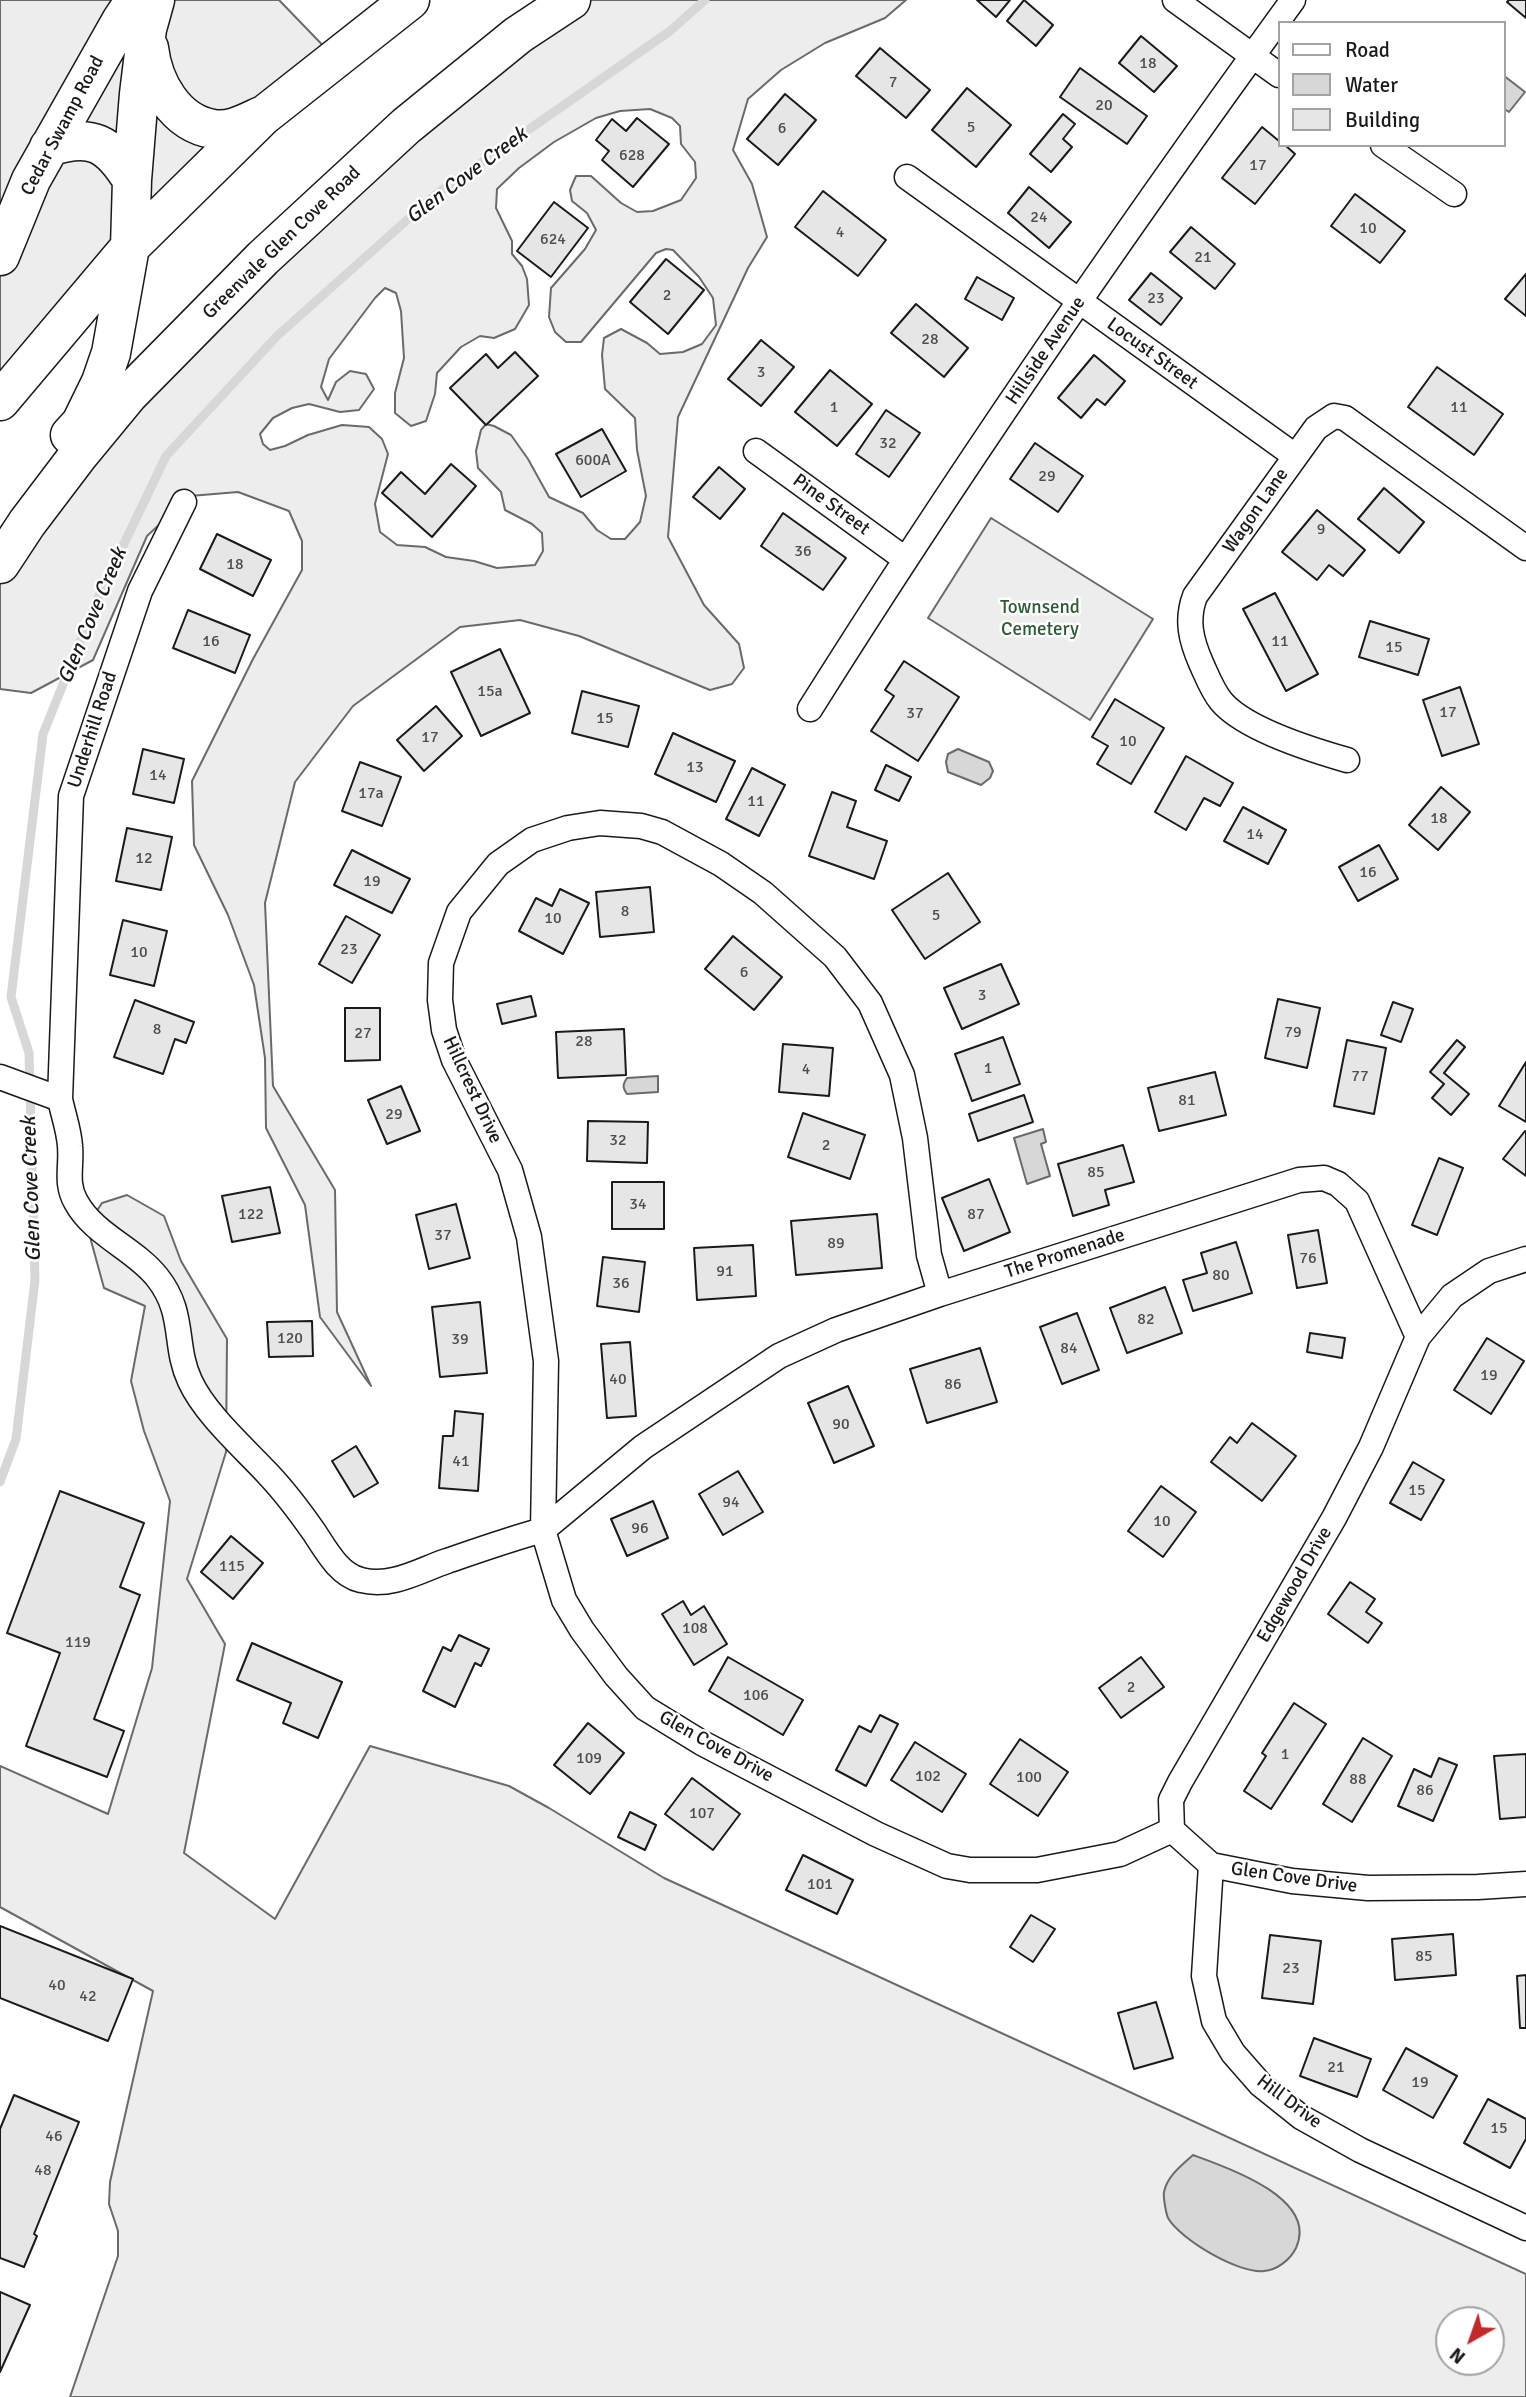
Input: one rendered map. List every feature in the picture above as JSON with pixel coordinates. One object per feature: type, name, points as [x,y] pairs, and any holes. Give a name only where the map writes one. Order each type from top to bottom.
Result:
[{"type":"main road","points":[[0,401],[130,247],[262,116],[410,0]]},
{"type":"main road","name":"Greenvale Glen Cove Road","points":[[27,523],[129,394],[263,258],[406,126],[518,35],[571,0]]},
{"type":"main road","points":[[145,10],[151,61],[157,82],[168,100],[182,113],[198,124],[214,130],[234,128],[262,116]]},
{"type":"main road","points":[[0,564],[27,523],[38,474],[81,423],[101,382],[111,353],[130,247],[132,180],[145,10]]},
{"type":"main road","name":"Cedar Swamp Road","points":[[0,256],[31,180],[121,21],[145,10]]},
{"type":"main road","points":[[49,147],[71,140],[96,144],[113,154],[132,180]]},
{"type":"street","points":[[1175,0],[1278,74]]},
{"type":"street","name":"Hillside Avenue","points":[[810,709],[905,559],[1079,302],[1293,0]]},
{"type":"street","points":[[1386,147],[1454,194]]},
{"type":"street","name":"Locust Street","points":[[906,177],[1295,456]]},
{"type":"street","name":"Wagon Lane","points":[[1346,760],[1308,748],[1238,717],[1221,701],[1210,683],[1193,646],[1189,614],[1195,596],[1316,428],[1334,416],[1345,418],[1526,548]]},
{"type":"street","name":"Pine Street","points":[[756,451],[905,559]]},
{"type":"street","name":"Underhill Road","points":[[53,1097],[71,796],[140,591],[184,502]]},
{"type":"street","name":"Hillcrest Drive","points":[[543,1530],[546,1361],[529,1237],[510,1170],[454,1060],[444,1030],[440,1000],[441,963],[459,912],[498,864],[532,840],[568,828],[600,823],[640,826],[662,832],[721,864],[763,893],[835,957],[870,1003],[902,1075],[915,1138],[929,1255],[940,1294]]},
{"type":"street","points":[[5,1079],[53,1097],[70,1146],[68,1184],[76,1204],[97,1227],[156,1275],[176,1309],[184,1367],[191,1385],[220,1423],[296,1507],[344,1572],[361,1580],[389,1581],[486,1549],[507,1539],[543,1530]]},
{"type":"street","name":"The Promenade","points":[[543,1530],[643,1447],[779,1356],[836,1330],[940,1294],[1299,1180],[1324,1178],[1339,1184],[1357,1201],[1418,1337]]},
{"type":"street","points":[[1418,1337],[1451,1296],[1489,1271],[1526,1259]]},
{"type":"street","name":"Edgewood Drive","points":[[1172,1830],[1171,1801],[1334,1518],[1371,1447],[1418,1337]]},
{"type":"street","name":"Glen Cove Drive","points":[[543,1530],[564,1600],[616,1676],[645,1708],[702,1743],[876,1834],[947,1866],[970,1870],[1037,1870],[1121,1854],[1172,1830],[1211,1866],[1292,1881],[1368,1888],[1526,1884]]},
{"type":"street","name":"Hill Drive","points":[[1211,1866],[1204,1976],[1214,2021],[1233,2053],[1261,2085],[1301,2117],[1360,2150],[1526,2228]]},
{"type":"shaded area","points":[[0,0],[135,0],[0,256]]},
{"type":"shaded area","points":[[138,0],[279,0],[336,59],[0,397],[0,263]]},
{"type":"shaded area","points":[[571,0],[906,0],[885,18],[825,43],[781,70],[748,99],[733,150],[752,184],[767,237],[748,268],[678,417],[668,537],[704,605],[739,644],[744,668],[732,684],[710,690],[579,636],[520,620],[460,627],[353,706],[295,782],[265,903],[273,1086],[335,1190],[337,1312],[371,1386],[320,1317],[305,1205],[266,1128],[265,1058],[254,985],[228,915],[194,845],[192,781],[253,659],[302,570],[302,541],[289,511],[238,492],[190,496],[147,536],[93,660],[31,693],[0,689],[0,557],[104,422]],"holes":[[[650,109],[672,118],[680,126],[681,144],[695,162],[696,178],[681,200],[653,211],[637,212],[621,203],[591,176],[576,176],[570,190],[572,201],[587,213],[596,230],[585,249],[551,288],[549,317],[555,332],[566,342],[581,342],[656,253],[666,249],[673,250],[699,277],[713,298],[716,325],[702,344],[683,352],[660,354],[647,343],[621,329],[604,338],[602,355],[605,389],[635,418],[637,450],[646,496],[640,522],[625,539],[611,539],[597,530],[583,513],[549,497],[511,435],[494,426],[486,424],[481,430],[476,451],[478,468],[501,492],[505,510],[532,524],[542,533],[543,551],[535,565],[497,568],[446,557],[425,547],[397,545],[380,532],[375,504],[388,454],[382,439],[369,427],[342,425],[270,450],[263,444],[260,434],[273,418],[292,408],[309,404],[340,412],[359,410],[374,389],[366,374],[350,371],[336,382],[328,400],[321,387],[329,359],[385,288],[396,293],[401,311],[404,358],[395,393],[395,413],[411,426],[426,421],[435,394],[437,373],[461,347],[480,336],[494,338],[515,329],[529,305],[527,279],[522,266],[512,254],[512,241],[496,208],[497,189],[519,168],[554,142],[596,118],[620,111]]]},
{"type":"shaded area","name":"Townsend Cemetery","points":[[991,518],[1153,619],[1090,720],[928,618]]},
{"type":"shaded area","points":[[127,1195],[164,1216],[181,1261],[227,1339],[226,1452],[187,1579],[225,1644],[184,1853],[275,1919],[370,1746],[509,1786],[664,1878],[1526,2274],[1526,2397],[70,2397],[118,2256],[118,2231],[109,2204],[110,2182],[153,1991],[0,1907],[0,1766],[108,1814],[152,1668],[170,1501],[144,1431],[131,1381],[145,1306],[104,1288],[87,1226],[102,1203]]},
{"type":"water","points":[[1505,77],[1525,92],[1509,112],[1505,109]]},
{"type":"water","points":[[958,749],[989,762],[993,771],[990,778],[981,785],[948,772],[948,754]]},
{"type":"water","points":[[658,1076],[658,1092],[627,1094],[624,1089],[627,1078]]},
{"type":"water","points":[[1043,1129],[1046,1142],[1041,1144],[1050,1176],[1027,1184],[1014,1138]]},
{"type":"water","points":[[1193,2155],[1266,2187],[1282,2200],[1294,2214],[1300,2230],[1296,2248],[1287,2260],[1274,2269],[1264,2271],[1240,2267],[1197,2245],[1175,2227],[1167,2216],[1164,2192],[1172,2176]]},
{"type":"building","points":[[977,0],[1010,0],[996,17]]},
{"type":"building","points":[[1024,0],[1053,25],[1036,46],[1007,21]]},
{"type":"building","points":[[1526,0],[1526,18],[1507,2]]},
{"type":"building","points":[[1141,36],[1177,66],[1154,92],[1119,63]]},
{"type":"building","points":[[880,48],[930,90],[906,118],[856,76]]},
{"type":"building","points":[[1080,68],[1147,116],[1127,144],[1060,97]]},
{"type":"building","points":[[967,88],[1011,125],[976,167],[932,130]]},
{"type":"building","points":[[785,94],[816,120],[778,165],[747,139]]},
{"type":"building","points":[[1063,114],[1075,124],[1063,139],[1072,147],[1051,172],[1030,154]]},
{"type":"building","points":[[637,118],[669,144],[633,187],[602,160],[609,151],[596,140],[612,119],[626,131]]},
{"type":"building","points":[[1262,127],[1278,140],[1278,147],[1287,147],[1295,154],[1255,204],[1222,178]]},
{"type":"building","points":[[1029,187],[1071,222],[1049,248],[1008,213]]},
{"type":"building","points":[[823,191],[886,240],[858,276],[795,227]]},
{"type":"building","points":[[1355,194],[1405,231],[1380,263],[1331,226]]},
{"type":"building","points":[[554,202],[588,228],[551,277],[517,251]]},
{"type":"building","points":[[1191,227],[1235,264],[1215,289],[1170,252]]},
{"type":"building","points":[[666,259],[704,290],[668,334],[630,302]]},
{"type":"building","points":[[1151,273],[1182,298],[1161,325],[1129,300]]},
{"type":"building","points":[[1526,274],[1526,316],[1505,299]]},
{"type":"building","points":[[977,277],[1014,298],[1002,320],[965,299]]},
{"type":"building","points":[[916,304],[968,348],[944,377],[891,333]]},
{"type":"building","points":[[761,340],[794,367],[761,406],[728,379]]},
{"type":"building","points":[[515,352],[538,376],[486,425],[450,388],[486,354],[498,368]]},
{"type":"building","points":[[1094,355],[1125,381],[1105,405],[1097,399],[1081,418],[1058,398]]},
{"type":"building","points":[[1437,367],[1503,414],[1474,455],[1408,407]]},
{"type":"building","points":[[830,370],[872,404],[837,446],[795,412]]},
{"type":"building","points":[[886,410],[920,433],[889,477],[856,454]]},
{"type":"building","points":[[602,429],[626,471],[581,497],[556,454]]},
{"type":"building","points":[[1035,443],[1083,476],[1058,512],[1010,479]]},
{"type":"building","points":[[451,464],[476,486],[432,537],[382,493],[401,472],[425,494]]},
{"type":"building","points":[[719,467],[745,489],[720,519],[693,497]]},
{"type":"building","points":[[1384,488],[1424,522],[1399,553],[1358,519]]},
{"type":"building","points":[[1317,510],[1365,550],[1343,576],[1329,565],[1317,580],[1282,552]]},
{"type":"building","points":[[783,513],[846,558],[823,590],[761,546]]},
{"type":"building","points":[[217,534],[271,560],[253,596],[200,569]]},
{"type":"building","points":[[1275,593],[1318,674],[1286,691],[1243,609]]},
{"type":"building","points":[[188,610],[250,635],[235,673],[173,648]]},
{"type":"building","points":[[1370,621],[1429,639],[1418,675],[1359,657]]},
{"type":"building","points":[[500,649],[530,713],[481,736],[451,672]]},
{"type":"building","points":[[904,661],[959,697],[918,761],[871,731],[894,696],[885,690]]},
{"type":"building","points":[[1460,687],[1479,744],[1442,756],[1423,700]]},
{"type":"building","points":[[582,691],[639,706],[628,747],[572,733]]},
{"type":"building","points":[[1115,699],[1164,728],[1131,784],[1097,764],[1108,746],[1092,737]]},
{"type":"building","points":[[436,706],[462,736],[424,771],[397,740]]},
{"type":"building","points":[[673,733],[735,761],[716,802],[655,774]]},
{"type":"building","points":[[143,749],[184,759],[174,803],[133,794]]},
{"type":"building","points":[[1186,756],[1233,783],[1220,806],[1204,798],[1186,830],[1155,812]]},
{"type":"building","points":[[360,762],[401,777],[382,826],[342,811]]},
{"type":"building","points":[[886,765],[911,777],[899,801],[875,790]]},
{"type":"building","points":[[752,768],[785,785],[759,836],[726,819]]},
{"type":"building","points":[[1441,787],[1470,812],[1438,850],[1409,825]]},
{"type":"building","points":[[832,792],[856,801],[847,827],[887,841],[874,879],[809,856]]},
{"type":"building","points":[[1243,807],[1286,830],[1268,864],[1224,841]]},
{"type":"building","points":[[127,828],[172,837],[161,890],[116,881]]},
{"type":"building","points":[[1379,845],[1398,879],[1358,901],[1339,867]]},
{"type":"building","points":[[352,850],[410,879],[392,913],[334,885]]},
{"type":"building","points":[[948,873],[980,922],[925,959],[892,910]]},
{"type":"building","points":[[650,887],[654,932],[600,937],[596,892]]},
{"type":"building","points":[[560,889],[589,903],[563,954],[519,931],[536,898],[552,906]]},
{"type":"building","points":[[346,916],[380,935],[352,983],[319,964]]},
{"type":"building","points":[[123,920],[167,931],[154,986],[110,975]]},
{"type":"building","points":[[733,936],[782,977],[754,1010],[705,969]]},
{"type":"building","points":[[1001,964],[1019,1004],[962,1029],[944,988]]},
{"type":"building","points":[[531,996],[536,1016],[502,1024],[497,1004]]},
{"type":"building","points":[[1278,999],[1320,1008],[1307,1068],[1265,1058]]},
{"type":"building","points":[[135,1000],[194,1022],[186,1043],[175,1039],[163,1074],[114,1057]]},
{"type":"building","points":[[1393,1002],[1413,1009],[1401,1042],[1381,1035]]},
{"type":"building","points":[[345,1008],[380,1008],[380,1060],[345,1061]]},
{"type":"building","points":[[624,1029],[626,1075],[558,1078],[556,1032]]},
{"type":"building","points":[[1003,1037],[1020,1084],[972,1101],[955,1054]]},
{"type":"building","points":[[1347,1040],[1386,1048],[1374,1114],[1334,1106]]},
{"type":"building","points":[[1457,1040],[1465,1047],[1444,1073],[1469,1094],[1451,1115],[1432,1098],[1444,1084],[1430,1072]]},
{"type":"building","points":[[783,1044],[833,1048],[829,1096],[779,1092]]},
{"type":"building","points":[[1526,1062],[1526,1122],[1499,1106]]},
{"type":"building","points":[[1215,1072],[1226,1115],[1159,1131],[1148,1088]]},
{"type":"building","points":[[401,1086],[420,1131],[387,1144],[368,1100]]},
{"type":"building","points":[[1024,1095],[1033,1122],[978,1141],[969,1114]]},
{"type":"building","points":[[803,1113],[865,1135],[850,1179],[788,1157]]},
{"type":"building","points":[[588,1121],[648,1122],[647,1163],[587,1161]]},
{"type":"building","points":[[1526,1132],[1526,1176],[1503,1159]]},
{"type":"building","points":[[1123,1145],[1134,1182],[1105,1190],[1109,1205],[1073,1216],[1058,1164]]},
{"type":"building","points":[[1439,1158],[1463,1168],[1437,1235],[1412,1225]]},
{"type":"building","points":[[989,1179],[1010,1232],[964,1251],[942,1198]]},
{"type":"building","points":[[612,1182],[664,1182],[664,1229],[612,1229]]},
{"type":"building","points":[[270,1187],[280,1233],[232,1242],[222,1196]]},
{"type":"building","points":[[456,1204],[470,1258],[429,1269],[416,1215]]},
{"type":"building","points":[[877,1214],[882,1268],[796,1275],[791,1221]]},
{"type":"building","points":[[1318,1230],[1327,1283],[1297,1288],[1288,1235]]},
{"type":"building","points":[[1236,1242],[1252,1293],[1193,1311],[1183,1280],[1207,1273],[1201,1253]]},
{"type":"building","points":[[753,1245],[756,1296],[697,1300],[694,1248]]},
{"type":"building","points":[[603,1257],[645,1262],[639,1312],[597,1306]]},
{"type":"building","points":[[1165,1287],[1182,1333],[1127,1353],[1110,1308]]},
{"type":"building","points":[[480,1302],[487,1373],[440,1377],[432,1307]]},
{"type":"building","points":[[1077,1313],[1099,1370],[1062,1384],[1040,1327]]},
{"type":"building","points":[[312,1321],[313,1356],[269,1357],[267,1322]]},
{"type":"building","points":[[1310,1333],[1345,1338],[1342,1358],[1307,1352]]},
{"type":"building","points":[[1487,1338],[1524,1361],[1491,1414],[1454,1390]]},
{"type":"building","points":[[630,1342],[636,1416],[607,1418],[601,1344]]},
{"type":"building","points":[[980,1348],[997,1402],[927,1423],[910,1369]]},
{"type":"building","points":[[848,1386],[874,1446],[834,1463],[808,1403]]},
{"type":"building","points":[[455,1411],[483,1414],[478,1491],[439,1488],[443,1436],[453,1436]]},
{"type":"building","points":[[1252,1423],[1296,1456],[1262,1501],[1211,1462],[1230,1437],[1237,1443]]},
{"type":"building","points":[[356,1446],[378,1483],[354,1497],[332,1461]]},
{"type":"building","points":[[1413,1462],[1444,1480],[1421,1520],[1390,1503]]},
{"type":"building","points":[[738,1471],[763,1512],[723,1535],[699,1494]]},
{"type":"building","points":[[1161,1486],[1196,1512],[1163,1557],[1128,1531]]},
{"type":"building","points":[[60,1491],[144,1523],[120,1587],[140,1595],[94,1719],[124,1731],[107,1777],[26,1746],[60,1653],[7,1633]]},
{"type":"building","points":[[653,1501],[668,1538],[627,1556],[611,1519]]},
{"type":"building","points":[[231,1536],[263,1563],[233,1599],[201,1572]]},
{"type":"building","points":[[1350,1582],[1375,1599],[1366,1612],[1382,1623],[1368,1643],[1328,1614]]},
{"type":"building","points":[[683,1601],[691,1615],[704,1606],[727,1644],[694,1665],[662,1614]]},
{"type":"building","points":[[459,1635],[489,1649],[481,1666],[475,1663],[455,1707],[423,1691],[443,1647],[451,1651]]},
{"type":"building","points":[[252,1643],[342,1682],[318,1738],[283,1723],[291,1703],[237,1680]]},
{"type":"building","points":[[728,1657],[803,1700],[783,1735],[709,1691]]},
{"type":"building","points":[[1141,1657],[1164,1687],[1121,1718],[1099,1688]]},
{"type":"building","points":[[1294,1703],[1326,1724],[1271,1809],[1244,1791],[1266,1756],[1262,1753]]},
{"type":"building","points":[[880,1715],[898,1724],[866,1786],[836,1770],[859,1726],[871,1732]]},
{"type":"building","points":[[588,1723],[624,1753],[590,1794],[554,1765]]},
{"type":"building","points":[[1363,1738],[1392,1756],[1352,1822],[1323,1804]]},
{"type":"building","points":[[1020,1739],[1068,1772],[1038,1816],[990,1784]]},
{"type":"building","points":[[915,1742],[966,1774],[942,1812],[891,1780]]},
{"type":"building","points":[[1526,1754],[1526,1817],[1500,1819],[1494,1756]]},
{"type":"building","points":[[1439,1758],[1457,1765],[1433,1821],[1398,1806],[1414,1769],[1431,1777]]},
{"type":"building","points":[[692,1778],[740,1814],[713,1850],[665,1814]]},
{"type":"building","points":[[630,1812],[656,1825],[645,1850],[618,1837]]},
{"type":"building","points":[[803,1855],[853,1880],[837,1914],[786,1890]]},
{"type":"building","points":[[1031,1915],[1055,1929],[1033,1962],[1010,1947]]},
{"type":"building","points":[[0,1926],[133,1979],[108,2041],[0,1998]]},
{"type":"building","points":[[1453,1934],[1456,1975],[1395,1980],[1392,1939]]},
{"type":"building","points":[[1270,1935],[1321,1941],[1313,2004],[1262,1998]]},
{"type":"building","points":[[1526,1975],[1526,2028],[1520,2028],[1517,1976]]},
{"type":"building","points":[[1156,2002],[1173,2058],[1134,2069],[1118,2013]]},
{"type":"building","points":[[1314,2038],[1371,2059],[1357,2097],[1300,2076]]},
{"type":"building","points":[[1406,2048],[1457,2076],[1433,2118],[1383,2090]]},
{"type":"building","points":[[14,2095],[79,2122],[34,2234],[37,2236],[24,2267],[0,2258],[0,2129]]},
{"type":"building","points":[[1488,2099],[1526,2119],[1526,2139],[1510,2168],[1464,2143]]},
{"type":"building","points":[[0,2292],[30,2305],[0,2372]]},
{"type":"waterway","name":"Glen Cove Creek","points":[[0,1482],[16,1439],[35,1280],[29,1053],[11,997],[43,734],[97,600],[166,456],[277,336],[435,195],[670,31],[705,0]]}]
